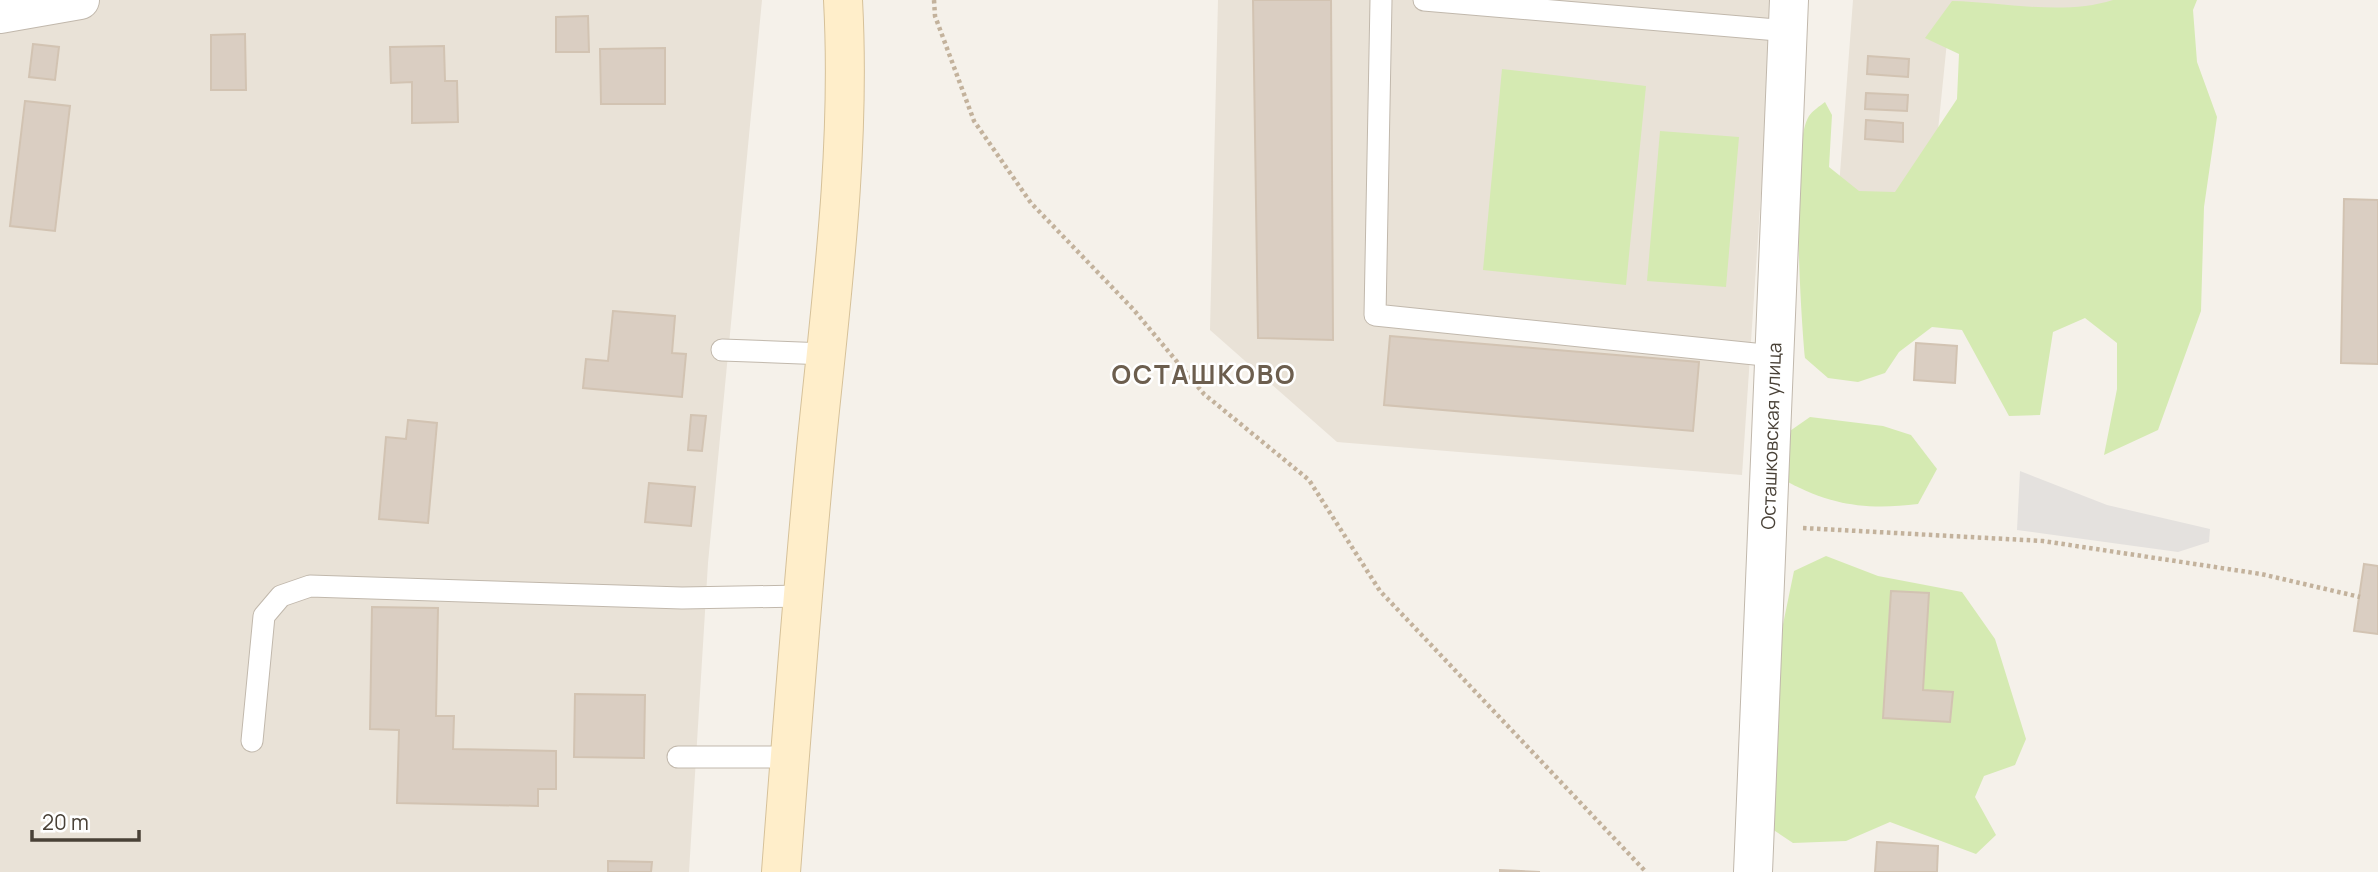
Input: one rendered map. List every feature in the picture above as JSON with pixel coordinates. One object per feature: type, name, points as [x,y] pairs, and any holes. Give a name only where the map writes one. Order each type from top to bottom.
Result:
[{"type":"street","points":[[0,14],[79,0]]},
{"type":"street","points":[[781,872],[801,596],[843,193],[847,65],[843,0]]},
{"type":"street","name":"Осташковская улица","points":[[1753,872],[1788,15]]},
{"type":"lane","points":[[1381,0],[1375,315],[1774,356]]},
{"type":"lane","points":[[1424,0],[1788,15]]},
{"type":"lane","points":[[722,350],[826,354]]},
{"type":"lane","points":[[252,741],[264,616],[281,596],[310,586],[682,598],[801,596]]},
{"type":"lane","points":[[678,757],[790,757]]},
{"type":"path","points":[[934,0],[935,16],[974,121],[1031,203],[1133,309],[1204,394],[1309,481],[1380,591],[1646,872]]},
{"type":"path","points":[[1767,526],[2043,541],[2261,574],[2360,597]]},
{"type":"shaded area","points":[[0,0],[762,0],[708,563],[689,872],[0,872]]},
{"type":"shaded area","points":[[1218,0],[1774,0],[1742,475],[1337,442],[1210,330]]},
{"type":"shaded area","points":[[1853,0],[2128,0],[2113,29],[1949,22],[1936,150],[1911,204],[1838,200]]},
{"type":"shaded area","points":[[2020,471],[2107,505],[2210,529],[2209,542],[2178,552],[2017,530]]},
{"type":"green space","points":[[2113,0],[2197,0],[2193,10],[2197,62],[2217,117],[2204,207],[2201,311],[2158,430],[2104,455],[2117,389],[2117,343],[2085,318],[2053,332],[2040,415],[2009,416],[1962,330],[1932,327],[1899,352],[1885,373],[1858,382],[1828,378],[1805,358],[1803,337],[1798,195],[1803,133],[1810,114],[1825,102],[1832,115],[1829,167],[1859,191],[1895,192],[1957,99],[1959,54],[1925,38],[1952,1],[2054,8],[2094,5]]},
{"type":"green space","points":[[1502,69],[1646,86],[1626,285],[1483,270]]},
{"type":"green space","points":[[1660,131],[1739,137],[1726,287],[1647,281]]},
{"type":"green space","points":[[1810,417],[1883,426],[1911,435],[1937,469],[1918,504],[1851,504],[1820,496],[1788,482],[1787,433]]},
{"type":"green space","points":[[1826,556],[1878,576],[1962,592],[1995,639],[2026,739],[2015,765],[1984,776],[1975,797],[1996,835],[1976,854],[1890,822],[1846,841],[1793,843],[1769,827],[1774,668],[1794,571]]},
{"type":"building","points":[[1253,0],[1331,0],[1333,340],[1258,338]]},
{"type":"building","points":[[588,16],[589,52],[556,52],[556,17]]},
{"type":"building","points":[[245,34],[246,90],[211,90],[211,35]]},
{"type":"building","points":[[33,44],[59,47],[55,80],[29,77]]},
{"type":"building","points":[[444,46],[445,81],[457,81],[458,122],[412,123],[412,82],[391,83],[390,47]]},
{"type":"building","points":[[665,48],[665,104],[601,104],[600,49]]},
{"type":"building","points":[[1868,56],[1909,59],[1908,77],[1867,74]]},
{"type":"building","points":[[1866,93],[1908,95],[1907,111],[1865,109]]},
{"type":"building","points":[[25,101],[70,106],[55,231],[10,226]]},
{"type":"building","points":[[1866,120],[1903,123],[1903,142],[1865,139]]},
{"type":"building","points":[[2344,199],[2378,200],[2378,364],[2341,363]]},
{"type":"building","points":[[613,311],[675,316],[672,353],[686,354],[682,397],[583,388],[586,359],[608,361]]},
{"type":"building","points":[[1390,336],[1699,362],[1693,431],[1384,405]]},
{"type":"building","points":[[1916,343],[1957,346],[1955,383],[1914,380]]},
{"type":"building","points":[[691,415],[706,416],[702,451],[688,450]]},
{"type":"building","points":[[408,420],[437,423],[428,523],[379,519],[386,437],[406,439]]},
{"type":"building","points":[[649,483],[695,487],[691,526],[645,522]]},
{"type":"building","points":[[2364,564],[2378,566],[2378,634],[2354,631]]},
{"type":"building","points":[[1891,591],[1929,593],[1923,690],[1953,692],[1950,722],[1883,718]]},
{"type":"building","points":[[372,607],[438,608],[436,716],[454,716],[453,749],[556,751],[556,789],[538,789],[538,806],[397,803],[399,730],[370,729]]},
{"type":"building","points":[[575,694],[645,695],[644,758],[574,757]]},
{"type":"building","points":[[1877,842],[1938,846],[1937,872],[1875,872]]},
{"type":"building","points":[[608,861],[652,862],[651,872],[608,872]]},
{"type":"building","points":[[1500,870],[1540,872],[1500,872]]},
{"type":"district","name":"ОСТАШКОВО","points":[[1204,374]]}]
